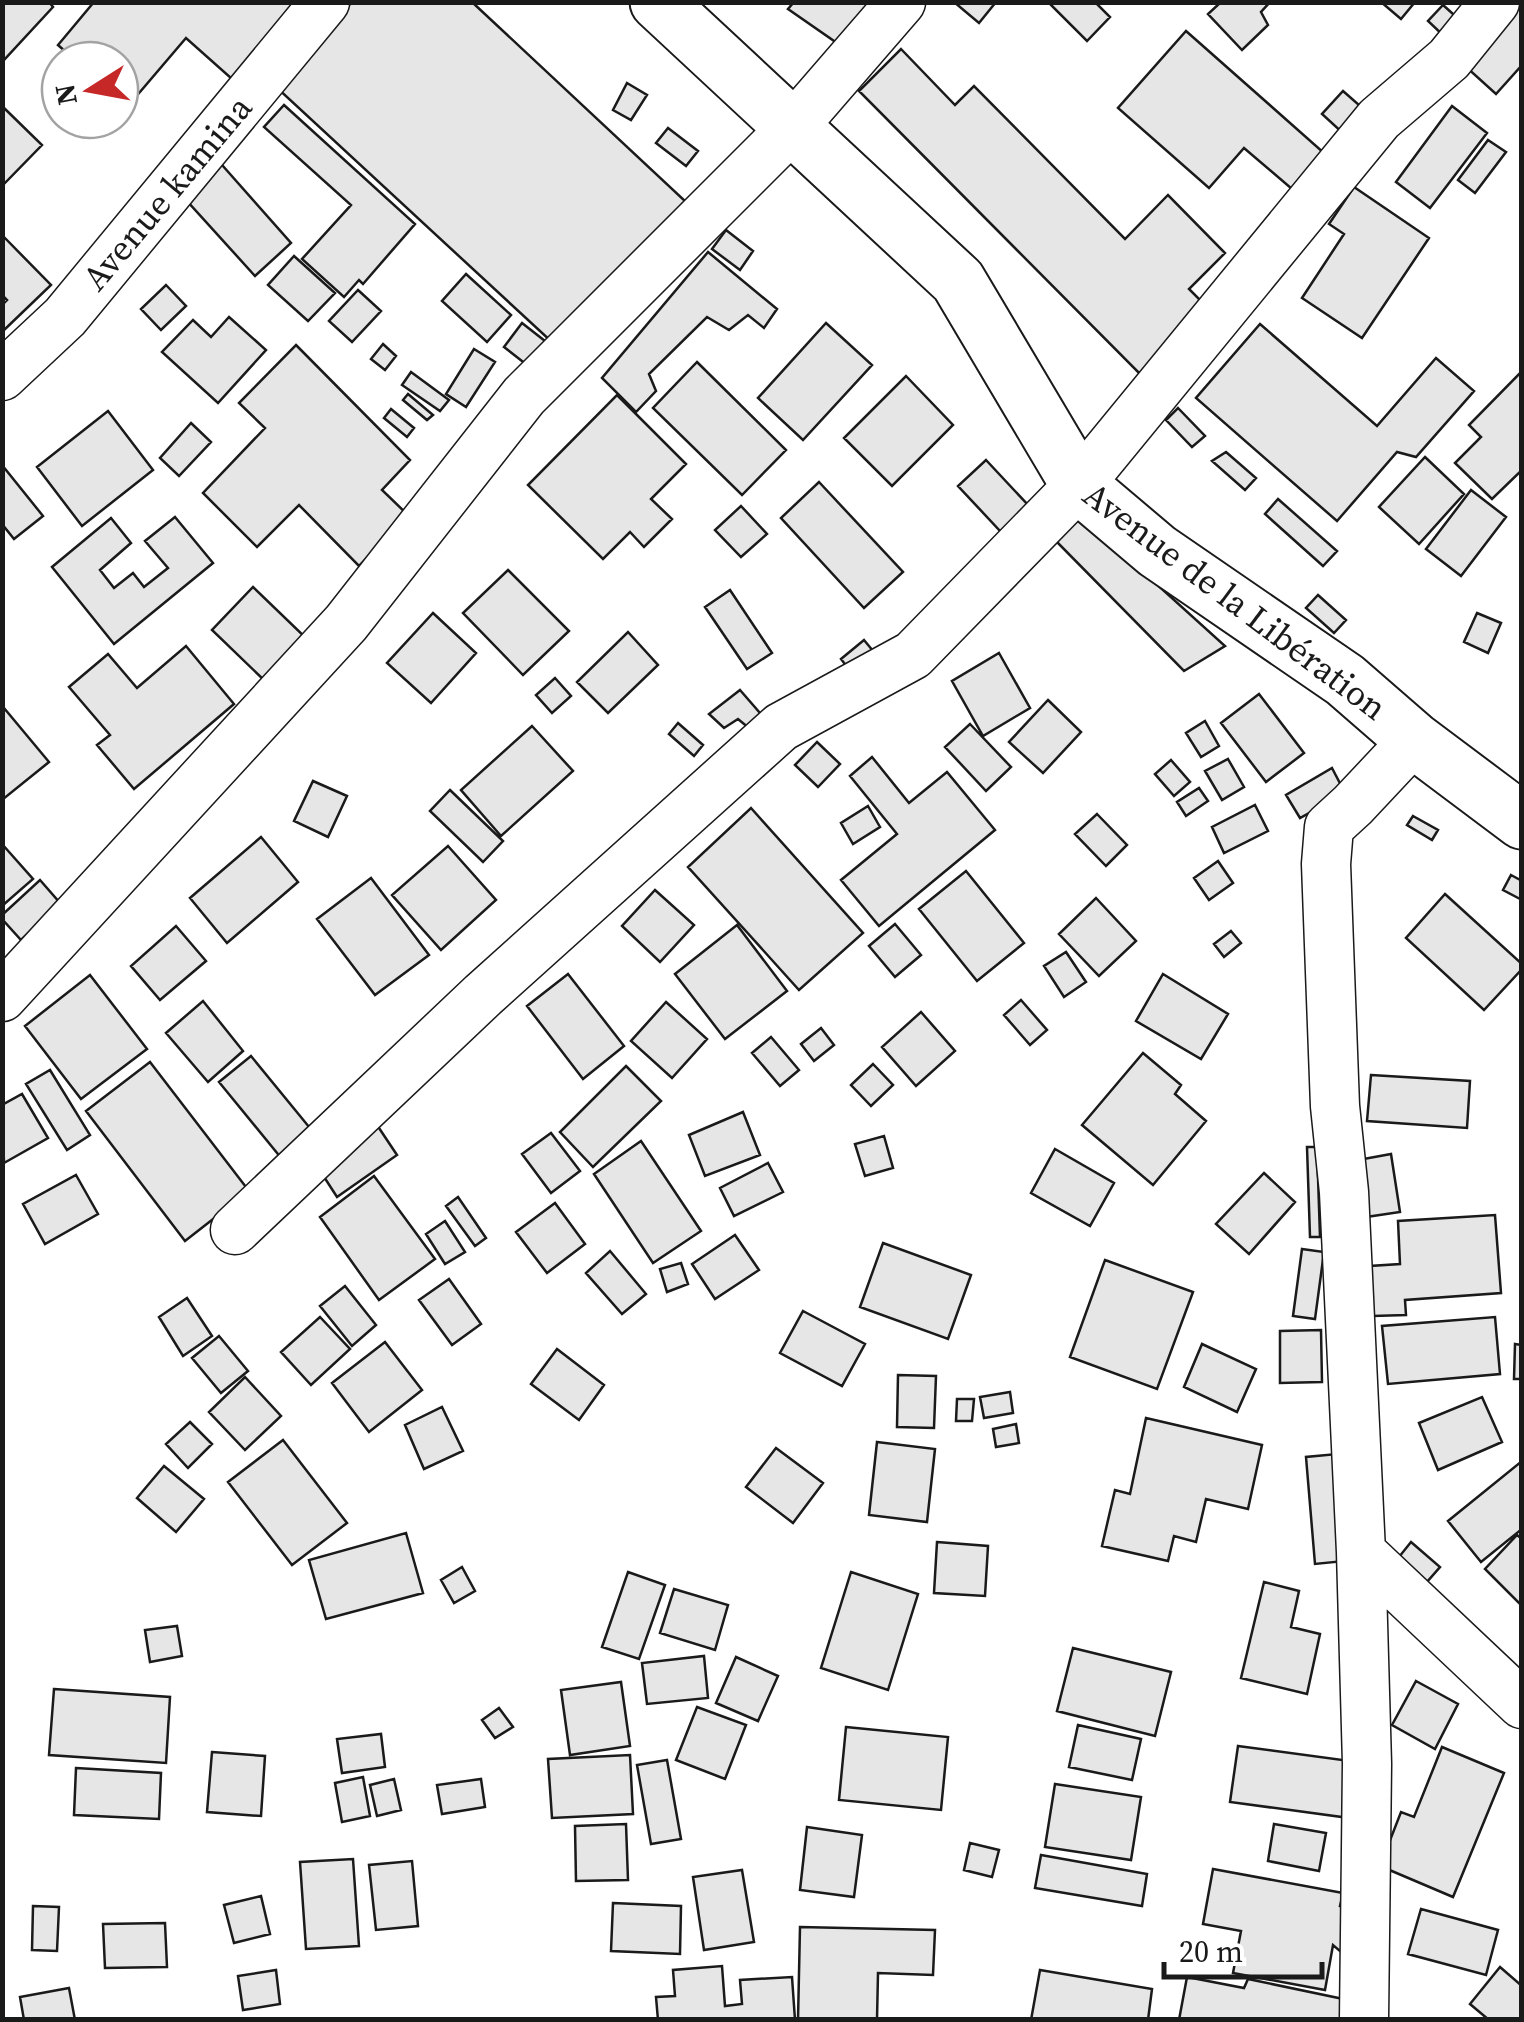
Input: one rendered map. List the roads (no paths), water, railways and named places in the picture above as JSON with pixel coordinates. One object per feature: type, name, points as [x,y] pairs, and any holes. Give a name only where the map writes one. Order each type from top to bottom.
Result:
[{"type":"highway","name":"Avenue de la Libération","points":[[658,2],[958,281],[1079,484],[1157,551],[1345,680],[1414,740],[1522,821]]},
{"type":"street","name":"Avenue kamina","points":[[2,376],[65,316],[325,2]]},
{"type":"street","points":[[2,997],[346,622],[524,396],[792,128],[900,2]]},
{"type":"street","points":[[234,1230],[468,1008],[781,727],[913,655],[1079,484],[1379,119],[1450,59],[1496,2]]},
{"type":"street","points":[[1364,2020],[1367,1764],[1361,1552],[1344,1192],[1335,1106],[1326,864],[1329,827],[1414,740]]},
{"type":"street","points":[[1361,1552],[1522,1704]]}]
